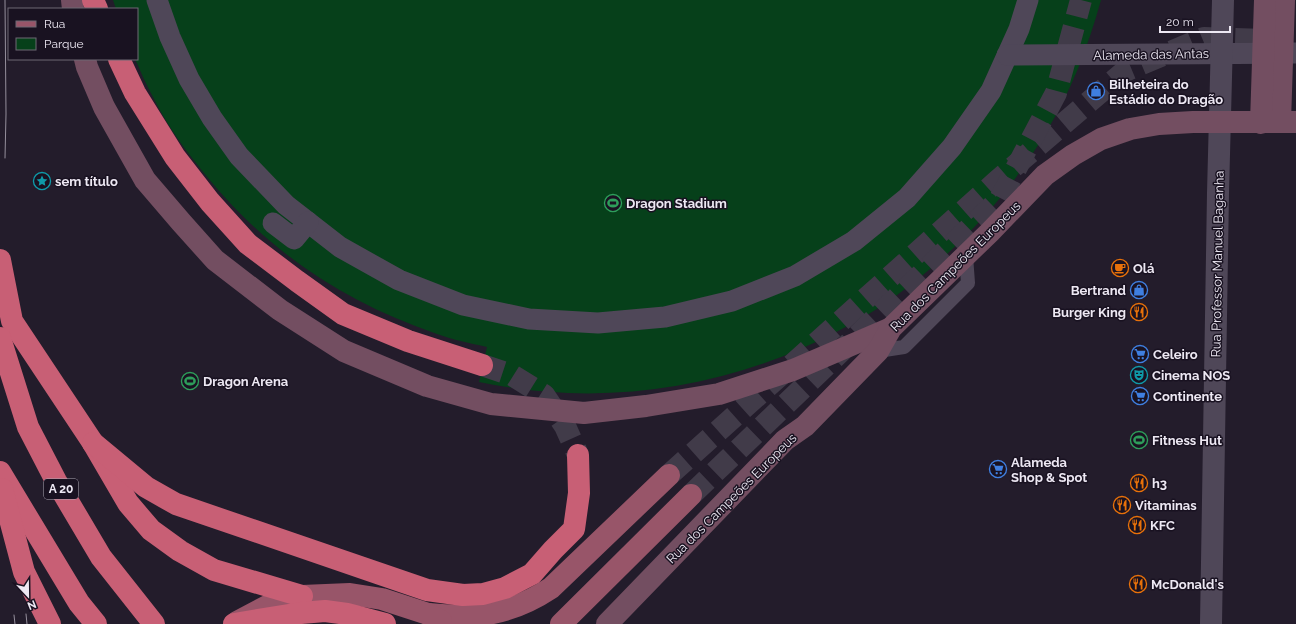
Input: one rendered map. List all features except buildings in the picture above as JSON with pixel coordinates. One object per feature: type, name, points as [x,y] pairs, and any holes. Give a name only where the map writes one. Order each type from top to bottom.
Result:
[{"type":"highway","points":[[119,60],[135,93],[175,157],[210,202],[248,244],[343,314],[408,341],[482,366]]},
{"type":"highway","points":[[0,260],[12,321],[93,443],[128,503],[151,530],[180,551],[214,570],[302,596]]},
{"type":"highway","name":"A 20","points":[[0,338],[28,427],[56,482],[101,557],[154,624]]},
{"type":"highway","points":[[93,443],[146,487],[176,504],[427,590],[463,595],[483,594],[505,588],[532,574],[574,529],[579,493],[578,455]]},
{"type":"highway","points":[[0,472],[79,603],[96,624]]},
{"type":"highway","points":[[0,482],[24,572],[50,624]]},
{"type":"highway","points":[[233,624],[301,613],[325,611],[347,614],[385,624]]},
{"type":"main road","points":[[1265,0],[1280,52]]},
{"type":"main road","points":[[1279,122],[1280,52],[1284,0]]},
{"type":"main road","points":[[85,60],[104,107],[146,180],[215,260],[280,310],[344,350],[427,386],[490,404],[560,411],[584,413],[646,406],[719,394],[793,370],[891,328]]},
{"type":"main road","name":"Rua dos Campeões Europeus","points":[[607,624],[785,440],[805,426],[878,351],[891,328],[966,256],[1045,175],[1072,155],[1101,139],[1130,129],[1159,124],[1193,122],[1279,122]]},
{"type":"main road","points":[[428,614],[466,616],[482,615],[505,610],[540,596],[670,475]]},
{"type":"main road","points":[[561,624],[691,495]]},
{"type":"main road","points":[[550,588],[574,529]]},
{"type":"main road","points":[[233,624],[274,602],[302,596],[350,594],[382,598],[428,614],[447,624]]},
{"type":"street","points":[[157,0],[170,37],[189,79],[212,118],[239,156],[286,205],[340,247],[399,280],[463,305],[529,319],[598,323],[665,317],[732,301],[795,276],[854,241],[907,198],[952,147],[991,90],[1019,29],[1028,0]]},
{"type":"street","name":"Rua Professor Manuel Baganha","points":[[1211,624],[1218,193],[1223,0]]},
{"type":"street","name":"Alameda das Antas","points":[[1007,56],[1280,52]]},
{"type":"street","points":[[273,223],[294,239],[308,222]]},
{"type":"lane","points":[[878,351],[904,348],[968,283],[966,256]]},
{"type":"green space","name":"Dragon Stadium","points":[[113,0],[1101,0],[1071,86],[1045,134],[1031,156],[1000,198],[964,237],[926,273],[874,311],[840,330],[798,350],[754,367],[709,379],[664,388],[618,393],[572,393],[525,390],[479,382],[487,347],[455,340],[437,334],[367,305],[334,287],[303,267],[274,245],[221,193],[173,132],[150,92],[135,60],[138,60],[138,8],[116,8]]},
{"type":"tunnel","points":[[691,495],[1000,199],[1056,93],[1081,0]]},
{"type":"tunnel","points":[[669,475],[997,181],[1125,71],[1204,38],[1296,41]]},
{"type":"tunnel","points":[[482,365],[512,375],[544,395],[565,426],[578,455]]},
{"type":"tram line","points":[[5,0],[5,158]]},
{"type":"tram line","points":[[26,614],[27,624]]},
{"type":"tram line","points":[[14,615],[15,624]]},
{"type":"place","name":"Bilheteira do Estádio do Dragão","points":[[1096,91]]},
{"type":"place","name":"sem título","points":[[42,181]]},
{"type":"place","name":"Dragon Stadium","points":[[613,203]]},
{"type":"place","name":"Olá","points":[[1120,268]]},
{"type":"place","name":"Bertrand","points":[[1139,290]]},
{"type":"place","name":"Burger King","points":[[1139,312]]},
{"type":"place","name":"Celeiro","points":[[1140,354]]},
{"type":"place","name":"Cinema NOS","points":[[1139,375]]},
{"type":"place","name":"Dragon Arena","points":[[190,381]]},
{"type":"place","name":"Continente","points":[[1140,396]]},
{"type":"place","name":"Fitness Hut","points":[[1139,440]]},
{"type":"place","name":"Alameda Shop & Spot","points":[[998,469]]},
{"type":"place","name":"h3","points":[[1139,483]]},
{"type":"place","name":"Vitaminas","points":[[1122,505]]},
{"type":"place","name":"KFC","points":[[1137,525]]},
{"type":"place","name":"McDonald's","points":[[1138,584]]}]
